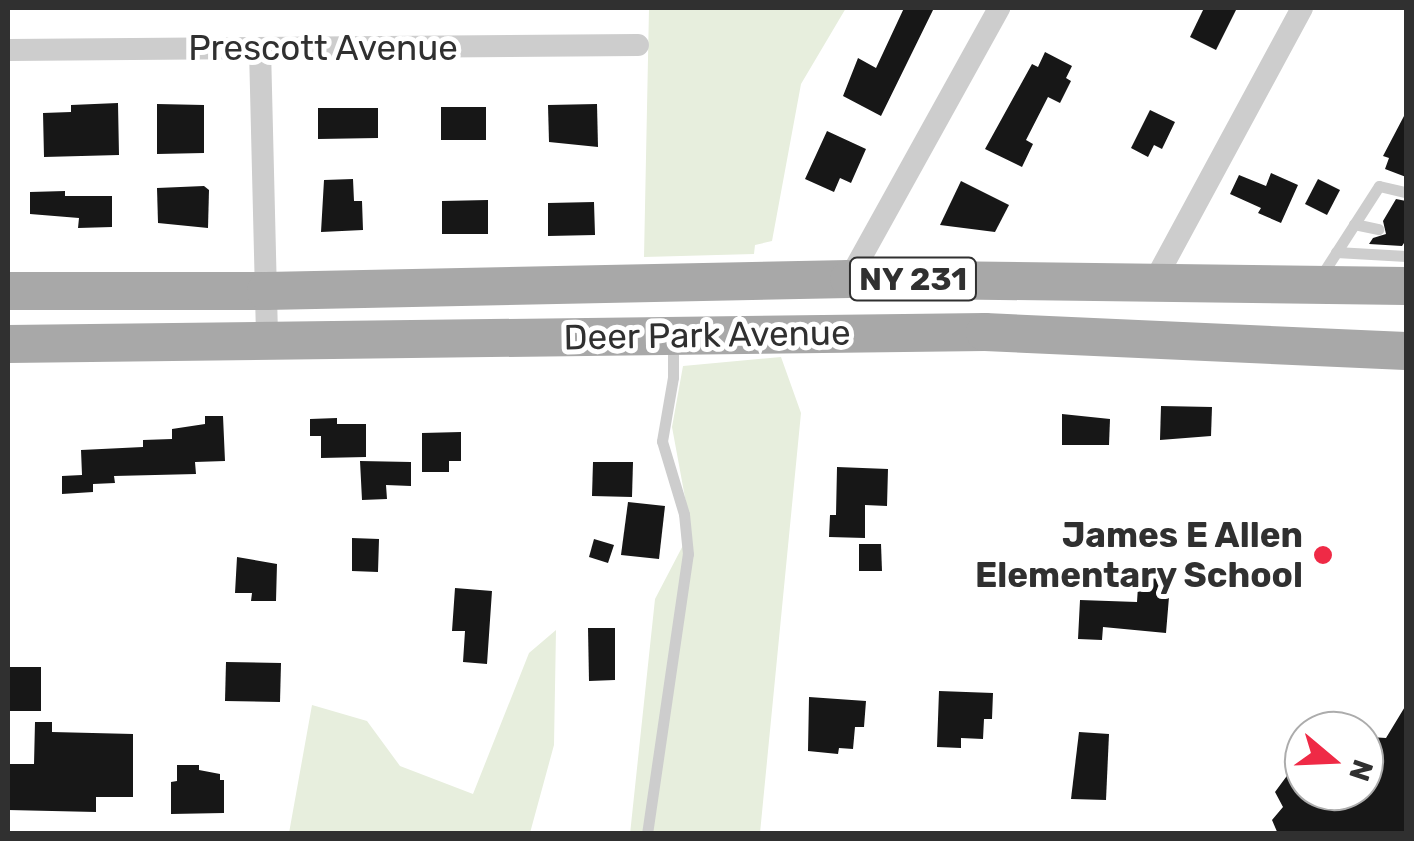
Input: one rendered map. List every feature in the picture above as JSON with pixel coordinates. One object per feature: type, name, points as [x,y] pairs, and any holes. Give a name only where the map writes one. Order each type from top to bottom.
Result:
[{"type":"main road","name":"Deer Park Avenue","points":[[8,291],[266,291],[849,279],[1406,286]]},
{"type":"main road","name":"Deer Park Avenue","points":[[8,344],[984,332],[1406,351]]},
{"type":"street","points":[[849,279],[998,8]]},
{"type":"street","points":[[1156,280],[1302,8]]},
{"type":"street","name":"Prescott Avenue","points":[[8,50],[638,45]]},
{"type":"street","points":[[260,49],[266,342]]},
{"type":"lane","points":[[1316,284],[1379,186],[1406,192]]},
{"type":"lane","points":[[1354,224],[1378,230]]},
{"type":"lane","points":[[1336,252],[1406,256],[1406,286]]},
{"type":"lane","points":[[646,834],[688,554],[684,514],[662,441],[673,376],[673,335]]},
{"type":"green space","points":[[649,8],[846,8],[801,84],[772,241],[755,245],[754,254],[644,257]]},
{"type":"green space","points":[[781,357],[801,413],[760,833],[630,834],[655,599],[691,530],[672,427],[683,366]]},
{"type":"green space","points":[[556,630],[554,745],[530,833],[289,833],[312,705],[367,721],[400,766],[473,794],[529,653]]},
{"type":"building","points":[[904,8],[934,8],[881,116],[843,96],[858,58],[876,68]]},
{"type":"building","points":[[1204,8],[1237,8],[1216,50],[1190,37]]},
{"type":"building","points":[[1045,52],[1072,66],[1066,78],[1071,81],[1060,103],[1048,97],[1026,140],[1033,144],[1022,167],[985,149],[1032,64],[1038,67]]},
{"type":"building","points":[[118,103],[119,155],[44,157],[43,113],[71,112],[71,105]]},
{"type":"building","points":[[157,104],[204,105],[204,153],[157,154]]},
{"type":"building","points":[[597,104],[598,147],[549,142],[548,105]]},
{"type":"building","points":[[441,107],[486,107],[486,140],[441,140]]},
{"type":"building","points":[[318,108],[378,108],[378,138],[318,139]]},
{"type":"building","points":[[1150,110],[1175,122],[1162,149],[1154,145],[1148,157],[1131,148]]},
{"type":"building","points":[[1404,116],[1406,177],[1385,169],[1389,158],[1383,156]]},
{"type":"building","points":[[827,131],[866,149],[851,183],[840,178],[834,192],[805,179]]},
{"type":"building","points":[[1271,173],[1298,185],[1281,223],[1258,213],[1261,208],[1230,194],[1239,175],[1266,186]]},
{"type":"building","points":[[353,179],[354,201],[362,201],[363,230],[321,232],[324,180]]},
{"type":"building","points":[[1318,179],[1340,190],[1327,215],[1305,204]]},
{"type":"building","points":[[961,181],[1009,205],[995,232],[940,225]]},
{"type":"building","points":[[204,186],[209,190],[208,228],[158,223],[157,188]]},
{"type":"building","points":[[65,191],[65,196],[112,196],[112,227],[78,228],[79,218],[30,214],[30,192]]},
{"type":"building","points":[[1396,199],[1406,201],[1406,240],[1402,246],[1369,244],[1373,238],[1386,234],[1383,221]]},
{"type":"building","points":[[488,200],[488,234],[442,234],[442,201]]},
{"type":"building","points":[[594,202],[595,235],[548,236],[548,203]]},
{"type":"building","points":[[1161,406],[1212,407],[1211,436],[1160,440]]},
{"type":"building","points":[[1062,414],[1110,419],[1109,445],[1062,445]]},
{"type":"building","points":[[205,416],[223,416],[225,461],[195,462],[196,474],[114,476],[115,483],[93,484],[93,492],[62,494],[62,476],[82,475],[81,450],[143,447],[143,440],[172,439],[172,429],[205,424]]},
{"type":"building","points":[[337,418],[337,424],[366,424],[366,457],[321,458],[321,436],[310,436],[310,419]]},
{"type":"building","points":[[461,432],[461,461],[449,461],[449,472],[422,472],[422,433]]},
{"type":"building","points":[[360,461],[411,462],[411,486],[386,485],[387,499],[362,500]]},
{"type":"building","points":[[593,462],[633,462],[632,497],[592,496]]},
{"type":"building","points":[[837,467],[888,469],[887,506],[865,505],[865,538],[829,537],[830,515],[836,515]]},
{"type":"building","points":[[628,502],[665,506],[659,559],[621,555]]},
{"type":"building","points":[[352,538],[379,539],[378,572],[352,571]]},
{"type":"building","points":[[594,539],[614,545],[608,563],[589,557]]},
{"type":"building","points":[[859,544],[881,544],[882,571],[859,571]]},
{"type":"building","points":[[237,557],[277,564],[276,601],[251,601],[252,593],[235,593]]},
{"type":"building","points":[[1139,571],[1171,573],[1166,633],[1103,627],[1102,640],[1078,639],[1080,600],[1137,602]]},
{"type":"building","points":[[455,588],[492,591],[487,664],[463,662],[465,631],[452,631]]},
{"type":"building","points":[[588,628],[615,628],[615,680],[589,681]]},
{"type":"building","points":[[226,662],[281,663],[280,702],[225,701]]},
{"type":"building","points":[[8,667],[41,667],[41,711],[8,711]]},
{"type":"building","points":[[939,691],[993,693],[992,719],[984,719],[983,739],[961,738],[961,748],[937,747]]},
{"type":"building","points":[[809,697],[866,701],[864,727],[855,727],[853,749],[839,748],[838,754],[808,751]]},
{"type":"building","points":[[1406,705],[1406,834],[1278,834],[1272,820],[1283,807],[1275,792],[1284,780],[1284,811],[1384,811],[1386,738]]},
{"type":"building","points":[[35,722],[52,722],[52,732],[133,734],[133,797],[96,797],[96,812],[8,810],[8,764],[34,764]]},
{"type":"building","points":[[1079,732],[1109,734],[1106,800],[1071,799]]},
{"type":"building","points":[[177,765],[199,765],[199,770],[220,774],[220,780],[224,780],[224,813],[171,814],[171,782],[177,781]]},
{"type":"place","name":"James E Allen Elementary School","points":[[1323,555]]}]
